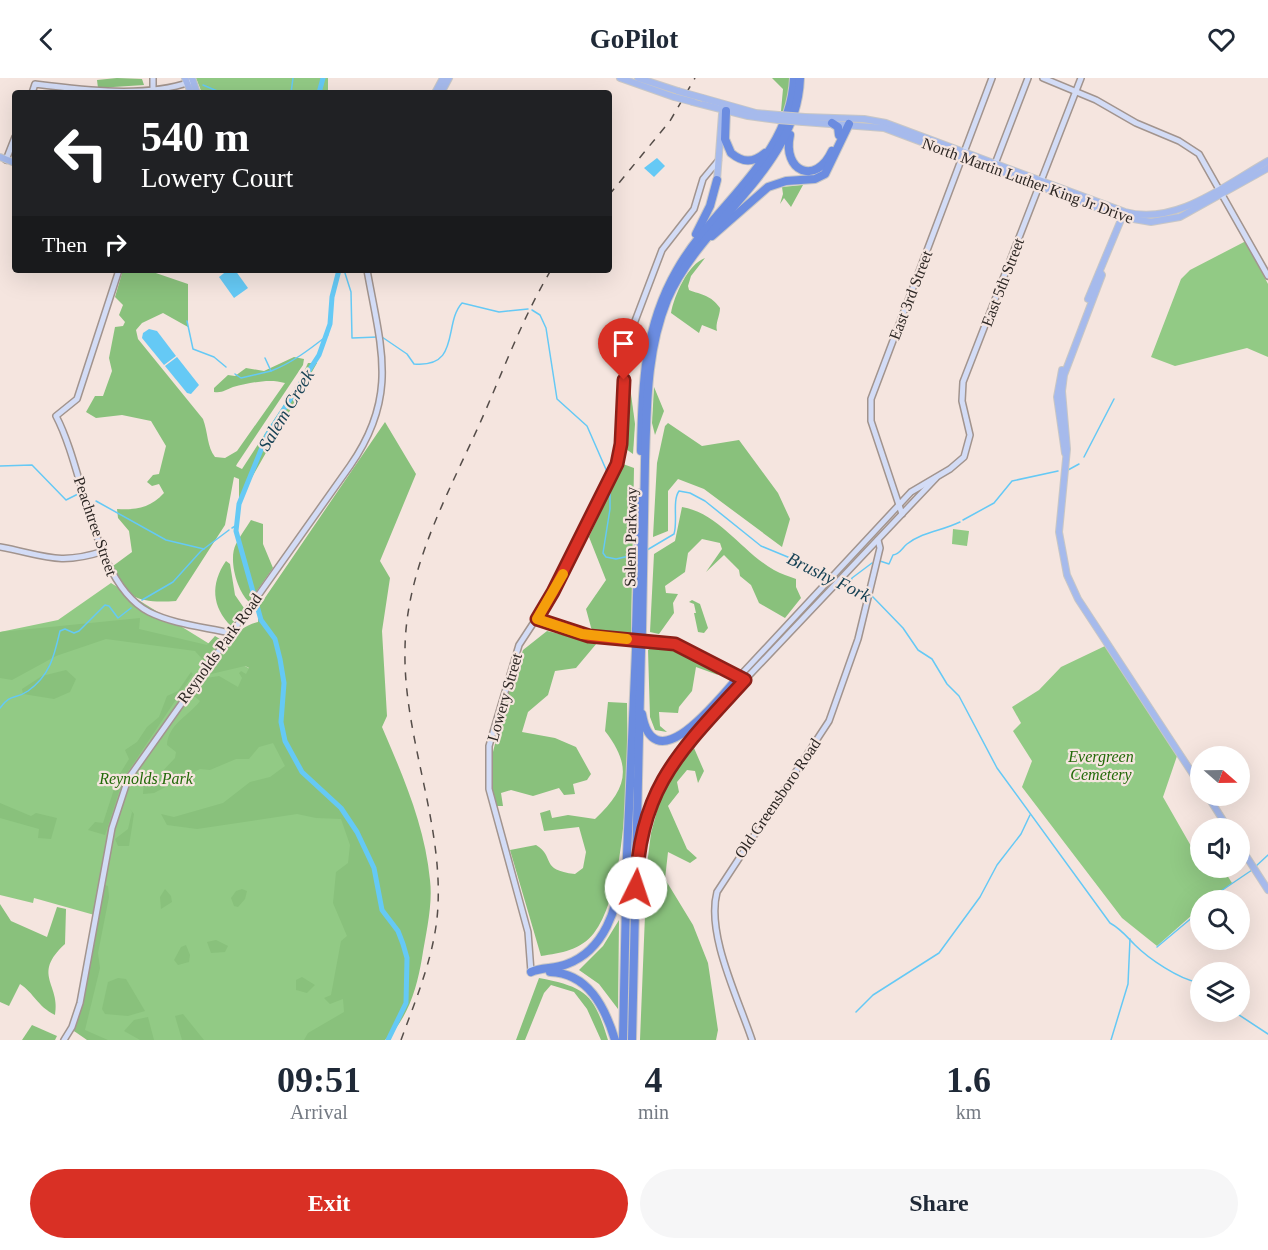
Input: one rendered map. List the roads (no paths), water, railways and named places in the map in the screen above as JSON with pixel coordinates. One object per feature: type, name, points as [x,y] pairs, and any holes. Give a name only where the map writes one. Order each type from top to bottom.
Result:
[{"type":"highway","name":"Salem Parkway","points":[[623,1040],[628,832],[639,630],[645,360],[655,318],[678,267],[703,231],[773,146],[787,117],[794,78]]},
{"type":"highway","name":"Salem Parkway","points":[[641,532],[650,361],[664,309],[688,261],[771,159],[792,124],[800,78]]},
{"type":"highway","points":[[724,109],[725,139],[734,156],[752,161],[773,146]]},
{"type":"highway","points":[[792,124],[788,156],[793,164],[804,170],[813,171],[823,165],[848,122]]},
{"type":"highway","points":[[688,261],[715,233],[764,190],[786,181],[815,179],[825,174],[848,122]]},
{"type":"highway","points":[[832,123],[838,128],[839,135]]},
{"type":"highway","points":[[678,267],[707,213],[717,180]]},
{"type":"highway","name":"Salem Parkway","points":[[632,1040],[640,702],[638,650]]},
{"type":"highway","points":[[640,702],[644,722],[650,733],[662,739],[672,739],[688,731],[740,680]]},
{"type":"highway","points":[[637,866],[646,818],[666,773],[684,746],[740,680]]},
{"type":"highway","points":[[531,972],[574,961],[601,937],[618,896],[628,832]]},
{"type":"highway","points":[[531,972],[560,972],[582,982],[600,1003],[615,1040]]},
{"type":"main road","points":[[620,78],[703,99],[724,109]]},
{"type":"main road","points":[[638,78],[693,102],[724,109],[778,118],[848,122]]},
{"type":"main road","points":[[717,180],[724,109]]},
{"type":"main road","points":[[804,119],[832,123],[848,122]]},
{"type":"main road","name":"North Martin Luther King Jr Drive","points":[[848,122],[879,126],[1151,222],[1180,217],[1268,161]]},
{"type":"main road","name":"North Martin Luther King Jr Drive","points":[[963,155],[995,164],[1040,184]]},
{"type":"main road","name":"North Martin Luther King Jr Drive","points":[[1221,191],[1268,168]]},
{"type":"main road","points":[[1065,453],[1056,397],[1065,361],[1124,214]]},
{"type":"main road","points":[[1100,272],[1102,275],[1064,375],[1062,391],[1065,453],[1059,532],[1067,575],[1083,606],[1190,770]]},
{"type":"main road","points":[[1056,397],[1060,401],[1062,418],[1065,420]]},
{"type":"main road","points":[[1250,860],[1266,881],[1268,890]]},
{"type":"street","points":[[153,78],[153,89]]},
{"type":"street","name":"East 3rd Street","points":[[902,514],[871,421],[871,399],[992,78]]},
{"type":"street","points":[[995,164],[1028,78]]},
{"type":"street","points":[[1043,78],[1076,91],[1199,154],[1268,276]]},
{"type":"street","name":"East 5th Street","points":[[740,680],[899,505],[918,486],[955,465],[968,449],[970,435],[962,401],[962,385],[1081,78]]},
{"type":"street","points":[[33,90],[35,84],[80,89],[153,89],[189,80]]},
{"type":"street","points":[[3,158],[12,142]]},
{"type":"street","name":"Lowery Street","points":[[531,972],[528,932],[490,797],[487,763],[493,725],[517,650],[553,592],[614,470],[621,449],[625,361],[632,330],[662,250],[695,206],[706,175],[716,165],[719,157]]},
{"type":"street","points":[[706,175],[714,175],[717,180]]},
{"type":"street","name":"Peachtree Street","points":[[118,273],[77,399],[56,416],[70,448],[104,551],[118,585],[138,605],[161,617],[230,633]]},
{"type":"street","name":"Reynolds Park Road","points":[[64,1040],[72,1027],[80,1002],[108,847],[125,787],[142,757],[370,436],[382,394],[379,344],[367,273]]},
{"type":"street","name":"East 5th Street","points":[[740,680],[830,590],[937,477]]},
{"type":"street","name":"Old Greensboro Road","points":[[752,1040],[716,934],[713,921],[717,892],[829,721],[843,686],[880,547],[872,534]]},
{"type":"street","points":[[0,547],[56,560],[77,558],[104,551]]},
{"type":"street","points":[[537,619],[589,636],[675,644],[696,653],[740,680]]},
{"type":"water","points":[[657,158],[665,166],[654,177],[644,168]]},
{"type":"water","points":[[224,273],[237,273],[248,288],[234,298],[219,277]]},
{"type":"water","points":[[149,329],[157,331],[176,356],[164,365],[142,338],[143,333]]},
{"type":"water","points":[[177,357],[199,385],[191,394],[187,393],[165,366]]},
{"type":"waterway","points":[[291,90],[293,78]]},
{"type":"waterway","name":"Salem Creek","points":[[320,90],[323,78]]},
{"type":"waterway","points":[[203,85],[215,90]]},
{"type":"waterway","name":"Salem Creek","points":[[338,273],[332,297],[330,324],[319,355],[267,435],[239,504],[236,531],[261,620],[275,639],[280,659],[284,683],[281,722],[285,741],[302,772],[341,808],[357,832],[374,868],[382,910],[398,931],[403,944],[407,958],[406,1003],[388,1040]]},
{"type":"waterway","name":"Brushy Fork","points":[[345,273],[351,292],[352,338],[378,337]]},
{"type":"waterway","name":"Brushy Fork","points":[[382,337],[407,354],[414,364],[429,363],[439,359],[445,352],[456,312],[462,303],[499,312],[528,309]]},
{"type":"waterway","name":"Brushy Fork","points":[[532,310],[540,315],[546,328],[557,399],[587,426],[608,474]]},
{"type":"waterway","points":[[187,321],[193,349],[214,357],[226,367]]},
{"type":"waterway","points":[[265,358],[271,371],[294,360],[328,335]]},
{"type":"waterway","points":[[235,374],[241,378],[271,371]]},
{"type":"waterway","points":[[1084,457],[1114,399]]},
{"type":"waterway","points":[[1068,470],[1079,464]]},
{"type":"waterway","points":[[0,466],[32,465],[66,500],[78,494]]},
{"type":"waterway","points":[[963,520],[994,503],[1012,481],[1058,471]]},
{"type":"waterway","name":"Brushy Fork","points":[[610,482],[610,509],[603,553],[606,557],[616,559],[634,555]]},
{"type":"waterway","name":"Brushy Fork","points":[[647,550],[674,534],[676,500],[679,491],[690,493],[705,501],[761,546],[812,567],[833,583]]},
{"type":"waterway","points":[[96,501],[166,540],[204,549]]},
{"type":"waterway","points":[[880,561],[889,564],[893,555],[913,540],[960,522]]},
{"type":"waterway","name":"Salem Creek","points":[[232,528],[237,525]]},
{"type":"waterway","points":[[142,600],[173,582],[201,551],[229,530]]},
{"type":"waterway","points":[[849,588],[852,578],[872,563]]},
{"type":"waterway","name":"Brushy Fork","points":[[837,585],[867,595]]},
{"type":"waterway","name":"Brushy Fork","points":[[872,596],[903,628],[918,650],[932,659],[947,684],[959,696],[997,768],[1110,923],[1156,962],[1190,980]]},
{"type":"waterway","points":[[0,708],[10,698],[28,691],[41,679],[53,657],[60,631],[65,629],[74,633],[79,631],[105,605],[109,606],[118,618],[131,608]]},
{"type":"waterway","points":[[856,1012],[873,995],[939,953],[980,897],[997,865],[1021,834],[1030,815]]},
{"type":"waterway","points":[[1255,867],[1268,855]]},
{"type":"waterway","points":[[1222,890],[1252,870]]},
{"type":"waterway","points":[[1157,947],[1190,919]]},
{"type":"waterway","points":[[1111,1040],[1128,984],[1130,939]]},
{"type":"waterway","name":"Brushy Fork","points":[[1250,1022],[1268,1034]]},
{"type":"railway","points":[[612,191],[670,121],[695,78]]},
{"type":"railway","points":[[401,1040],[430,957],[438,905],[438,873],[434,840],[406,681],[407,618],[413,587],[432,528],[523,323],[549,273]]},
{"type":"park label","name":"Evergreen Cemetery","points":[[1101,765]]},
{"type":"park label","name":"Reynolds Park","points":[[146,778]]}]
